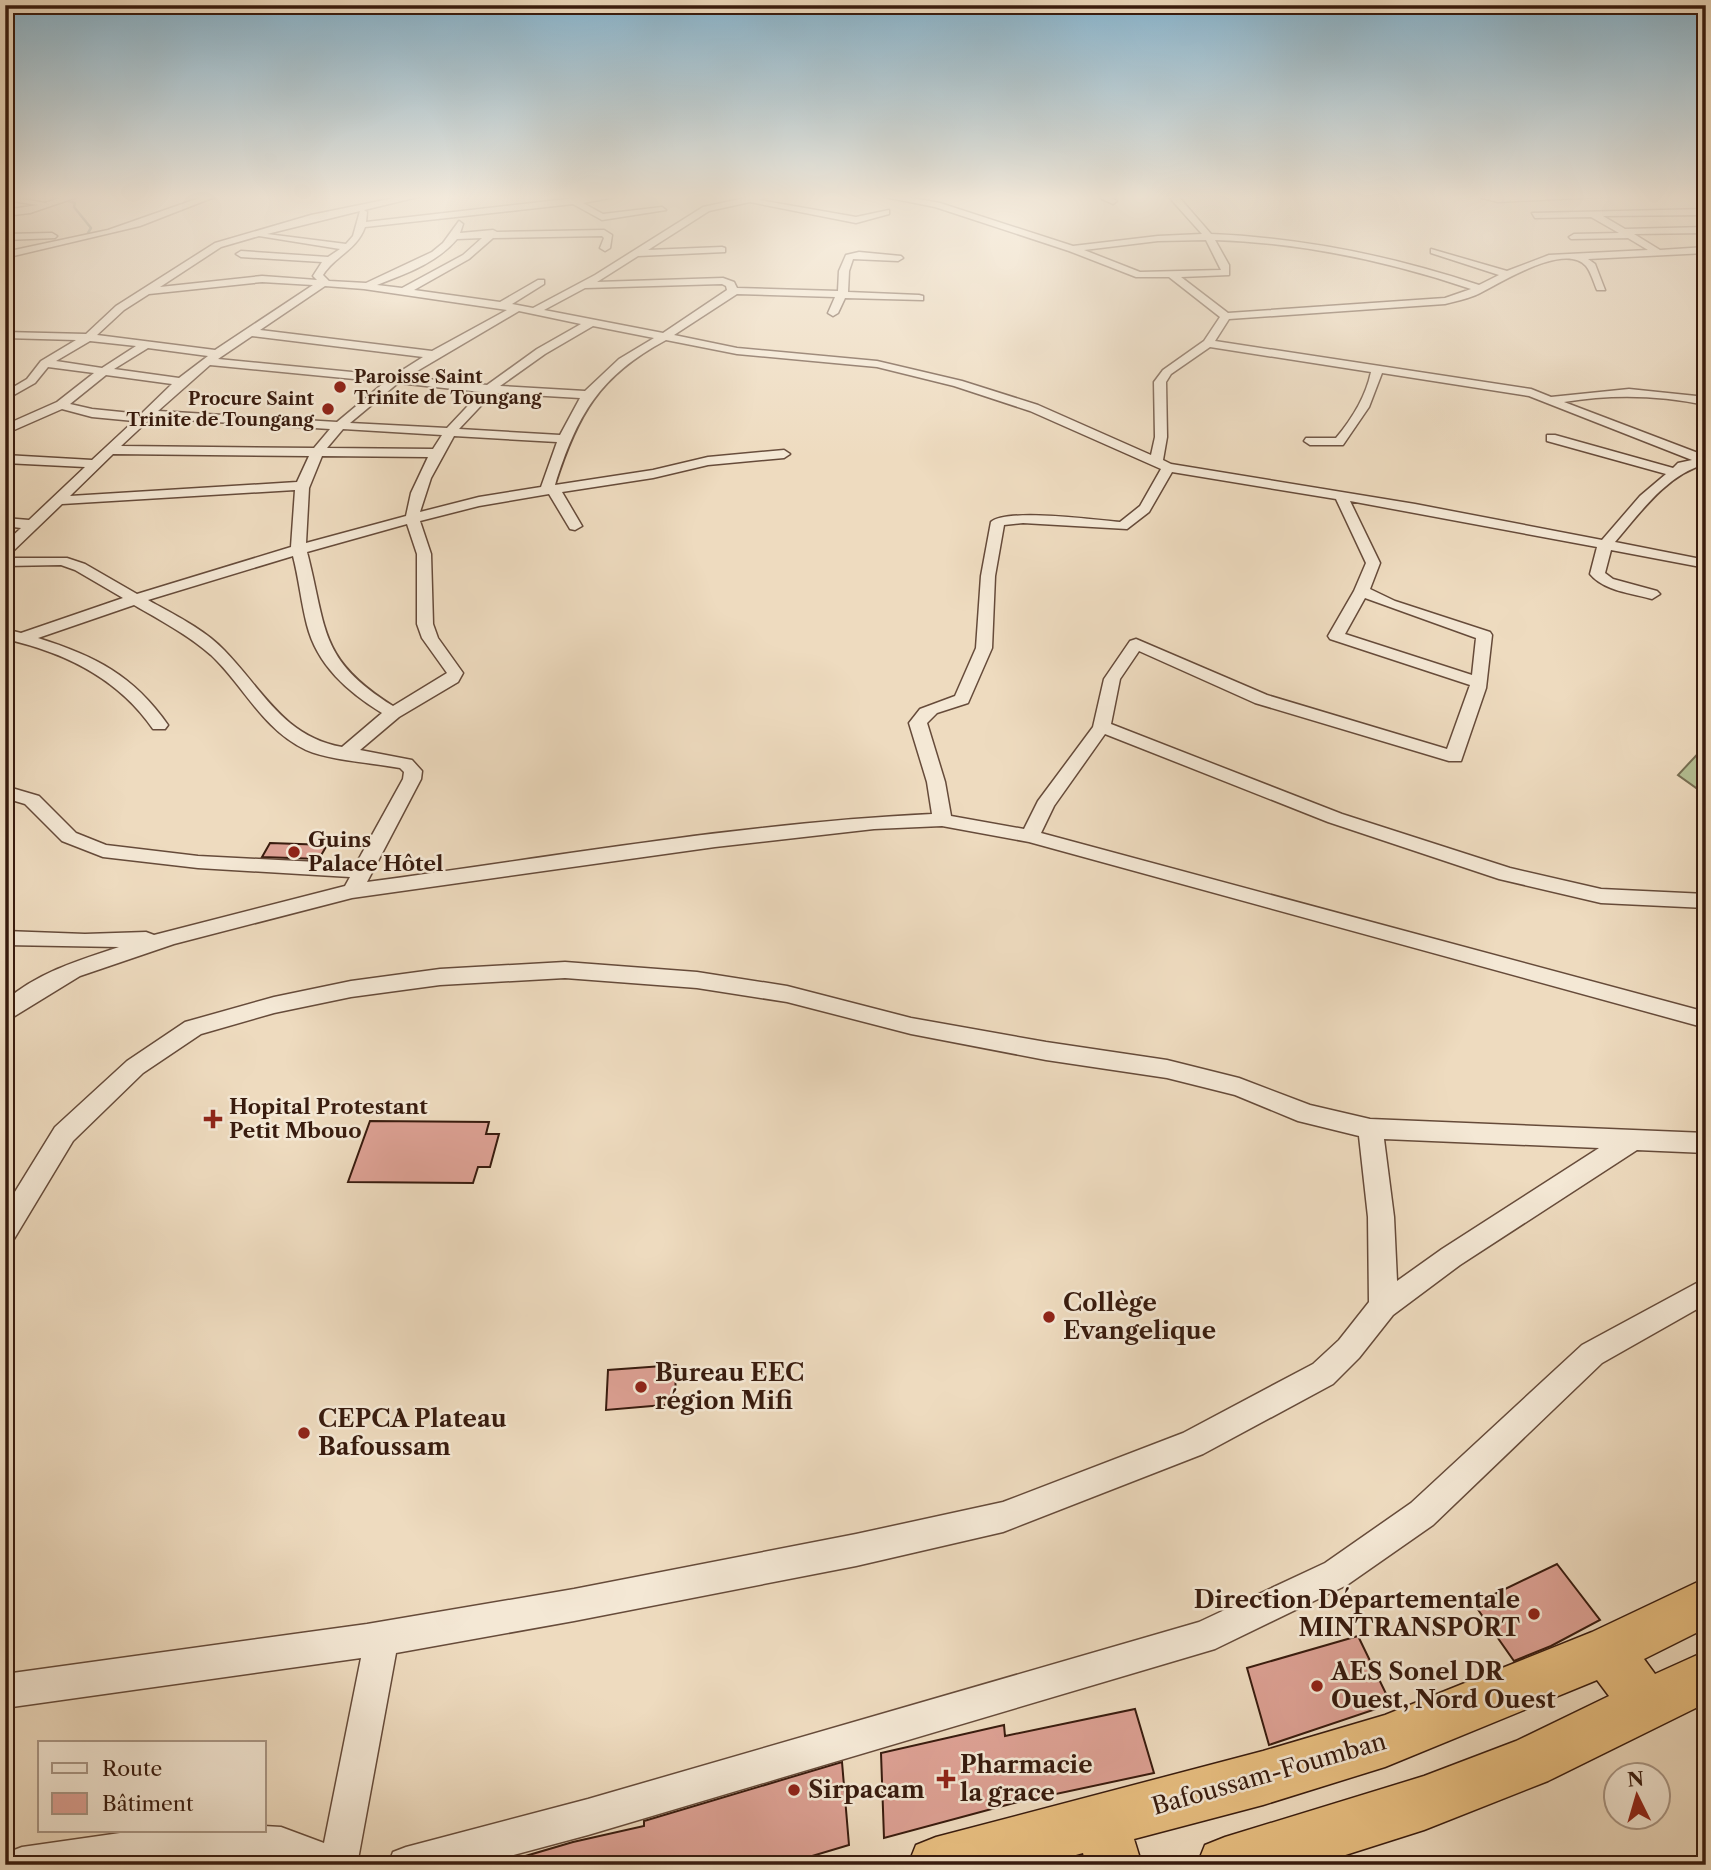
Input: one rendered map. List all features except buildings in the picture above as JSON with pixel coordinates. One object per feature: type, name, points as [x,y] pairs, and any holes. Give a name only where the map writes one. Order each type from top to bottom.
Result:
[{"type":"highway","name":"Bafoussam-Foumban","points":[[936,1865],[1107,1844],[1263,1778],[1385,1741],[1607,1651],[1706,1602]]},
{"type":"highway","points":[[1607,1651],[1647,1706]]},
{"type":"highway","points":[[1225,1865],[1424,1803],[1529,1762],[1706,1676]]},
{"type":"street","points":[[5,397],[31,381],[45,363],[90,336],[120,308],[158,283]]},
{"type":"street","points":[[146,291],[218,283]]},
{"type":"street","points":[[5,551],[181,382],[249,332],[323,283]]},
{"type":"street","points":[[338,283],[518,307],[737,351],[877,364],[939,377],[1034,408],[1162,465],[1706,564]]},
{"type":"street","points":[[365,286],[371,283]]},
{"type":"street","points":[[405,291],[420,283]]},
{"type":"street","points":[[503,305],[539,283]]},
{"type":"street","points":[[535,311],[587,283]]},
{"type":"street","points":[[583,286],[679,283]]},
{"type":"street","points":[[728,283],[731,284],[732,290]]},
{"type":"street","points":[[833,313],[843,294],[843,283]]},
{"type":"street","points":[[1183,283],[1226,316],[1445,301],[1466,297],[1490,283]]},
{"type":"street","points":[[1464,283],[1480,289]]},
{"type":"street","points":[[1599,283],[1601,288]]},
{"type":"street","points":[[551,489],[562,439],[587,395],[630,357],[690,322],[732,290],[788,296],[843,294],[919,298]]},
{"type":"street","points":[[393,713],[364,695],[339,673],[316,631],[308,580],[298,548],[302,486],[317,450],[339,424],[397,379],[518,307]]},
{"type":"street","points":[[942,820],[936,782],[918,723],[928,710],[962,699],[977,669],[987,632],[988,576],[998,522],[1023,519],[1122,526],[1132,522],[1154,498],[1162,465],[1160,382],[1167,372],[1208,342],[1226,316]]},
{"type":"street","points":[[344,754],[393,713],[452,678],[455,673],[437,651],[425,625],[425,553],[412,518],[419,491],[437,453],[488,389],[543,348],[592,322]]},
{"type":"street","points":[[249,332],[436,355]]},
{"type":"street","points":[[5,335],[44,333],[90,336],[148,343],[212,358],[488,389],[587,395]]},
{"type":"street","points":[[1208,342],[1503,388],[1552,400],[1705,460]]},
{"type":"street","points":[[5,430],[61,405],[104,371],[148,343]]},
{"type":"street","points":[[45,363],[181,382]]},
{"type":"street","points":[[1310,441],[1339,442],[1368,397],[1378,368]]},
{"type":"street","points":[[1552,400],[1611,391],[1644,391],[1706,401]]},
{"type":"street","points":[[61,405],[92,413],[339,424],[562,439]]},
{"type":"street","points":[[1550,438],[1674,472]]},
{"type":"street","points":[[110,450],[437,453]]},
{"type":"street","points":[[25,637],[132,599],[298,548],[412,518],[551,489],[653,474],[708,461],[784,454]]},
{"type":"street","points":[[5,459],[94,464]]},
{"type":"street","points":[[1652,594],[1608,582],[1597,574],[1605,545],[1645,499],[1674,472],[1683,466],[1705,460]]},
{"type":"street","points":[[11,474],[31,462]]},
{"type":"street","points":[[59,500],[186,495],[302,486]]},
{"type":"street","points":[[551,489],[575,526]]},
{"type":"street","points":[[1342,497],[1355,531],[1373,563],[1362,591],[1336,636],[1478,682]]},
{"type":"street","points":[[5,522],[33,525]]},
{"type":"street","points":[[5,562],[62,561],[80,566],[175,622],[217,652],[265,710],[291,734],[314,747],[406,764],[414,771],[352,891]]},
{"type":"street","points":[[1030,836],[1045,806],[1102,727],[1112,679],[1136,644],[1261,699],[1455,757],[1457,740],[1472,706],[1478,682],[1484,635],[1390,604],[1362,591]]},
{"type":"street","points":[[5,634],[25,637],[80,661],[127,686],[159,725]]},
{"type":"street","points":[[1102,727],[1335,818],[1506,874],[1601,896],[1706,901]]},
{"type":"street","points":[[5,792],[32,800],[69,837],[103,851],[198,862],[361,870]]},
{"type":"street","points":[[5,1014],[22,999],[72,971],[169,938],[352,891],[715,841],[873,823],[942,820],[1030,836],[1706,1020]]},
{"type":"street","points":[[5,937],[85,941],[169,938]]},
{"type":"street","points":[[5,1231],[64,1134],[135,1067],[192,1028],[274,1005],[351,989],[440,977],[565,970],[697,980],[774,992],[911,1026],[1046,1051],[1167,1069],[1239,1087],[1307,1114],[1370,1129],[1706,1143]]},
{"type":"street","points":[[1370,1129],[1382,1202],[1385,1261],[1383,1306]]},
{"type":"street","points":[[5,1691],[382,1638],[588,1603],[1003,1517],[1192,1444],[1323,1374],[1349,1349],[1383,1306],[1451,1257],[1631,1141]]},
{"type":"street","points":[[406,1865],[588,1818],[1203,1637],[1347,1567],[1422,1514],[1592,1354],[1706,1290]]},
{"type":"street","points":[[340,1865],[348,1808],[382,1638]]},
{"type":"street","points":[[22,1865],[183,1843],[281,1845],[332,1865]]},
{"type":"green space","points":[[1706,745],[1706,795],[1678,775]]},
{"type":"place","name":"Paroisse Saint Trinite de Toungang","points":[[340,387]]},
{"type":"place","name":"Procure Saint Trinite de Toungang","points":[[328,409]]},
{"type":"place","name":"Guins Palace Hôtel","points":[[294,852]]},
{"type":"place","name":"Hopital Protestant Petit Mbouo","points":[[213,1119]]},
{"type":"place","name":"Collège Evangelique","points":[[1049,1317]]},
{"type":"place","name":"Bureau EEC région Mifi","points":[[641,1387]]},
{"type":"place","name":"CEPCA Plateau Bafoussam","points":[[304,1433]]},
{"type":"place","name":"Direction Départementale MINTRANSPORT","points":[[1534,1614]]},
{"type":"place","name":"AES Sonel DR Ouest, Nord Ouest","points":[[1317,1686]]},
{"type":"place","name":"Pharmacie la grace","points":[[946,1779]]},
{"type":"place","name":"Sirpacam","points":[[794,1790]]}]
